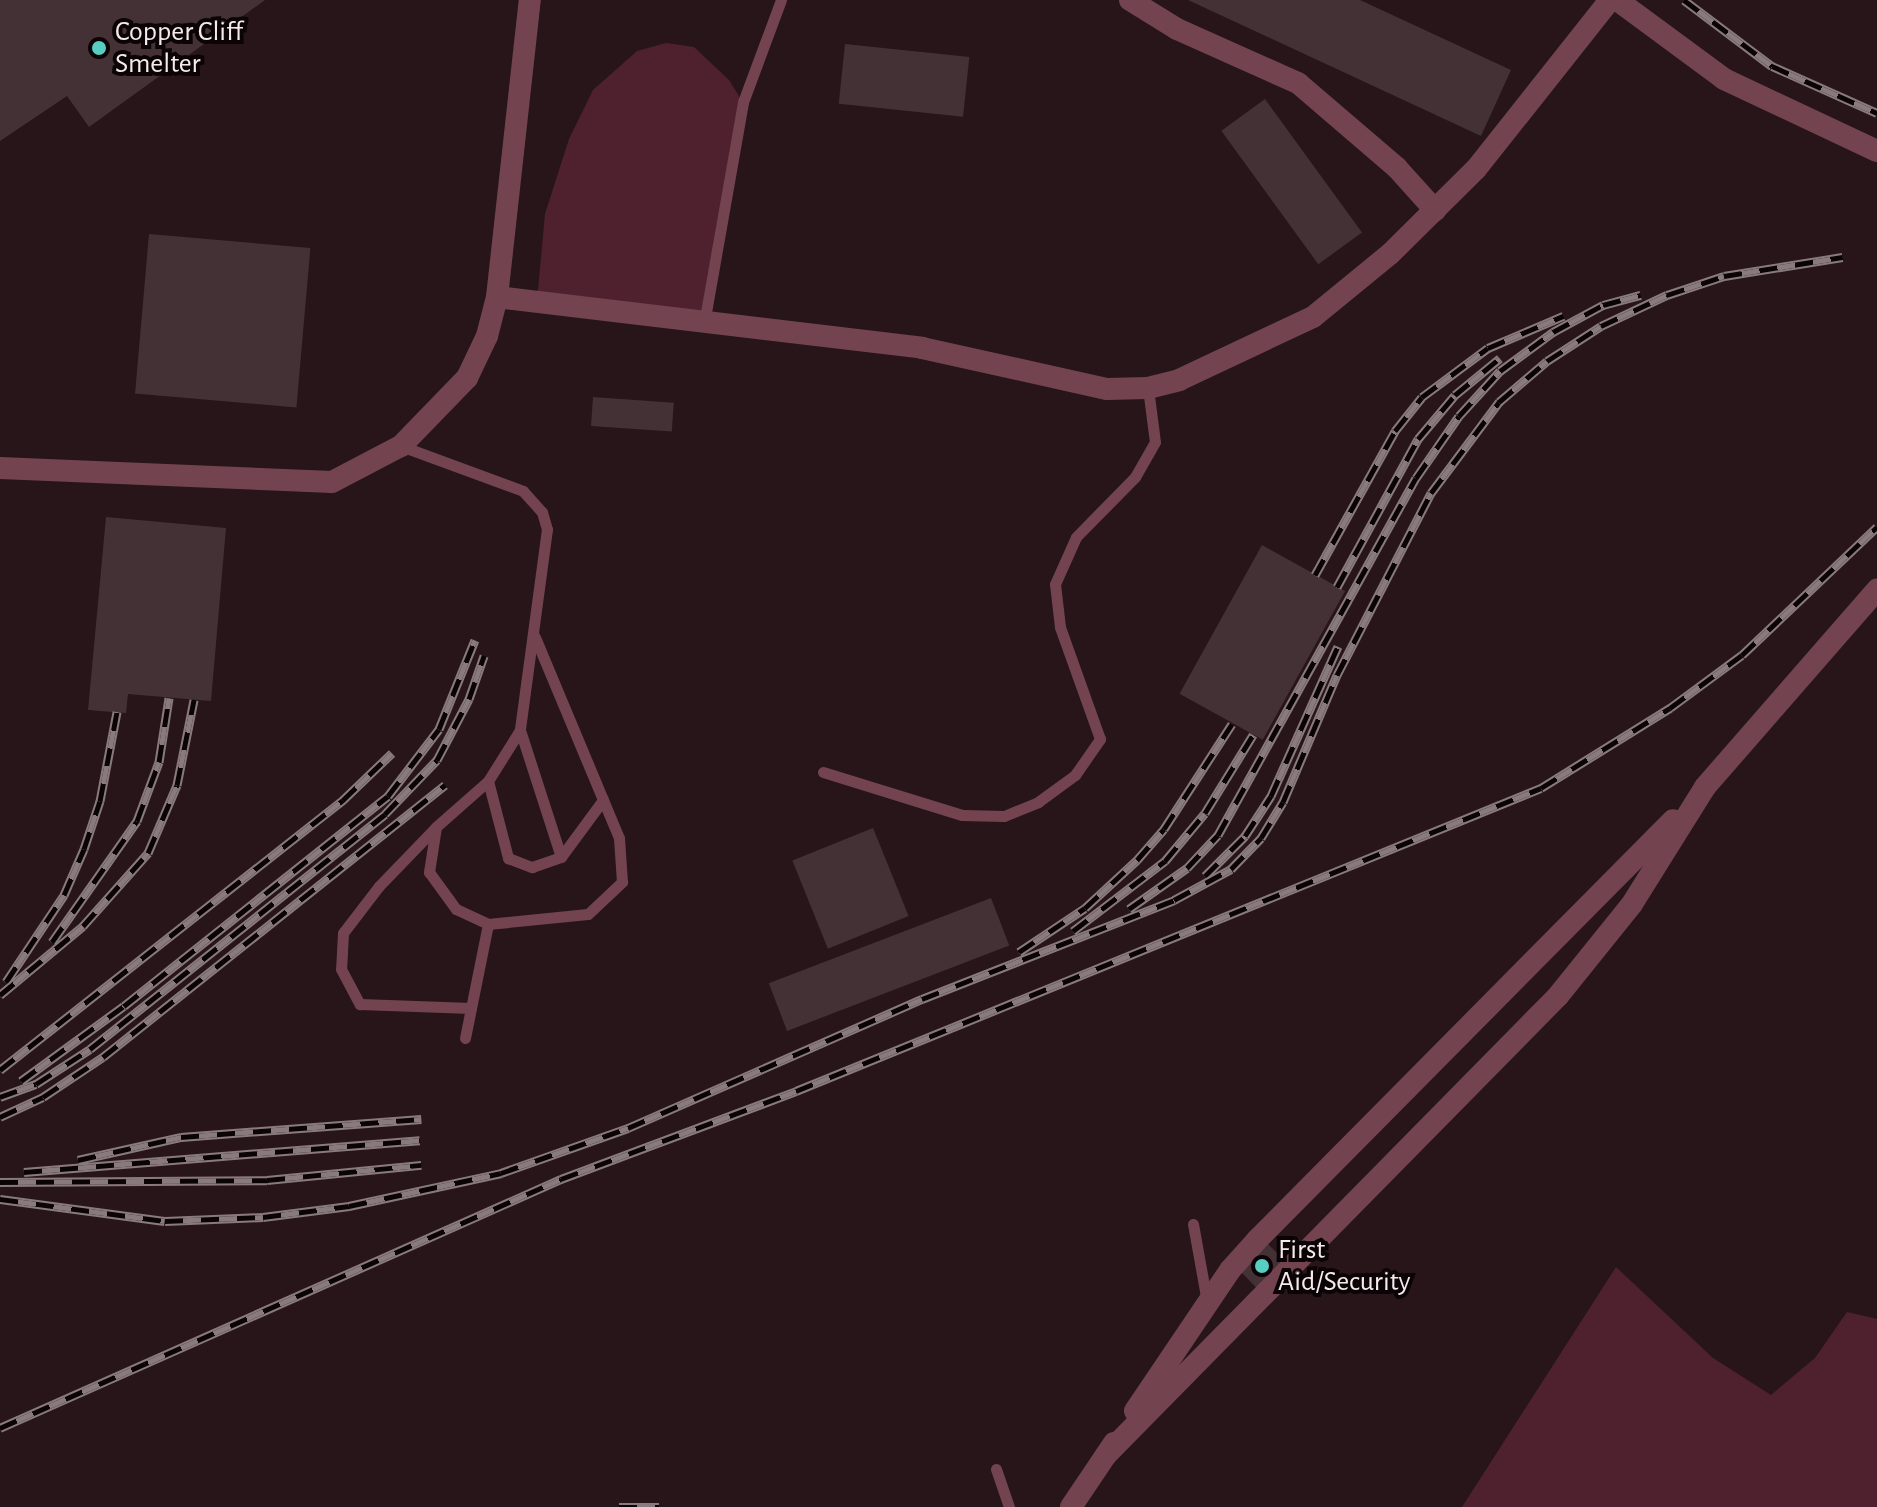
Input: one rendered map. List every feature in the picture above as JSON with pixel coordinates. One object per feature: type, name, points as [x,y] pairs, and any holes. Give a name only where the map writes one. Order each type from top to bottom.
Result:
[{"type":"street","points":[[0,468],[322,482],[362,469],[401,446],[467,378],[487,336],[497,297],[530,0]]},
{"type":"street","points":[[1130,0],[1177,29],[1298,83],[1397,168],[1435,210]]},
{"type":"street","points":[[497,297],[705,318],[922,348],[1094,387],[1148,388],[1215,367],[1313,317],[1435,210],[1553,77],[1610,0]]},
{"type":"street","points":[[1617,0],[1724,79],[1877,151]]},
{"type":"street","points":[[1071,1507],[1207,1302],[1267,1229],[1418,1074],[1561,938],[1706,786],[1877,590]]},
{"type":"street","points":[[1106,1455],[1558,996],[1632,904],[1706,786]]},
{"type":"lane","points":[[705,318],[743,102],[781,0]]},
{"type":"lane","points":[[823,772],[962,815],[1004,816],[1038,802],[1075,775],[1100,739],[1060,627],[1055,584],[1076,537],[1135,477],[1155,442],[1148,388]]},
{"type":"lane","points":[[401,446],[523,491],[542,512],[547,529],[535,637],[520,730],[488,781],[436,827],[379,886],[343,933],[341,969],[360,1004],[471,1008]]},
{"type":"lane","points":[[436,827],[429,872],[456,909],[488,924],[588,914],[622,882],[619,838],[535,637]]},
{"type":"lane","points":[[520,730],[561,857]]},
{"type":"lane","points":[[488,781],[508,858],[532,867],[561,857],[603,800]]},
{"type":"lane","points":[[465,1038],[488,924]]},
{"type":"lane","points":[[1193,1224],[1207,1302]]},
{"type":"lane","points":[[996,1469],[1009,1507]]},
{"type":"shaded area","points":[[666,43],[694,47],[729,80],[742,101],[704,316],[537,301],[545,214],[569,139],[593,90],[637,51]]},
{"type":"shaded area","points":[[1616,1267],[1713,1358],[1771,1395],[1815,1358],[1847,1312],[1877,1319],[1877,1507],[1462,1507]]},
{"type":"building","name":"Copper Cliff Smelter","points":[[0,0],[265,0],[89,127],[67,96],[0,141]]},
{"type":"building","points":[[1188,0],[1360,0],[1511,70],[1481,136]]},
{"type":"building","points":[[845,44],[969,57],[963,117],[839,104]]},
{"type":"building","points":[[1265,99],[1362,232],[1318,264],[1221,131]]},
{"type":"building","points":[[149,234],[310,248],[296,408],[135,393]]},
{"type":"building","points":[[593,397],[674,403],[672,432],[591,426]]},
{"type":"building","points":[[106,517],[226,528],[211,701],[128,694],[126,713],[88,710]]},
{"type":"building","points":[[1262,545],[1345,591],[1263,740],[1180,694]]},
{"type":"building","points":[[873,828],[909,916],[828,949],[792,861]]},
{"type":"building","points":[[991,898],[1009,946],[787,1031],[769,983]]},
{"type":"building","name":"First Aid/Security","points":[[1266,1242],[1286,1262],[1258,1289],[1238,1270]]},
{"type":"railway","points":[[1684,0],[1772,66],[1877,113]]},
{"type":"railway","points":[[0,1199],[165,1221],[263,1217],[349,1206],[501,1173],[628,1128],[922,999],[1174,900],[1231,869],[1261,838],[1283,802],[1337,675],[1431,493],[1499,402],[1547,361],[1601,326],[1667,295],[1724,276],[1842,257]]},
{"type":"railway","points":[[1129,909],[1187,868],[1218,835],[1416,478],[1459,416],[1500,371],[1553,332],[1603,305],[1641,295]]},
{"type":"railway","points":[[1315,575],[1395,431],[1422,397],[1488,348],[1563,316]]},
{"type":"railway","points":[[1337,587],[1418,439],[1455,395],[1500,358]]},
{"type":"railway","points":[[0,1428],[561,1179],[796,1091],[1541,788],[1670,708],[1742,655],[1877,527]]},
{"type":"railway","points":[[21,1081],[124,1006],[388,796],[439,729],[475,640]]},
{"type":"railway","points":[[1205,876],[1245,836],[1271,796],[1338,646]]},
{"type":"railway","points":[[0,1097],[36,1084],[90,1049],[385,814],[437,760],[469,699],[484,656]]},
{"type":"railway","points":[[52,942],[137,821],[159,762],[169,698]]},
{"type":"railway","points":[[0,995],[83,926],[148,853],[177,785],[194,700]]},
{"type":"railway","points":[[6,982],[64,895],[84,849],[100,801],[117,712]]},
{"type":"railway","points":[[1019,952],[1085,908],[1137,860],[1164,829],[1232,724]]},
{"type":"railway","points":[[1073,931],[1165,861],[1205,813],[1253,735]]},
{"type":"railway","points":[[0,1070],[343,800],[392,753]]},
{"type":"railway","points":[[0,1117],[43,1097],[103,1057],[445,785]]},
{"type":"railway","points":[[78,1160],[181,1137],[421,1119]]},
{"type":"railway","points":[[24,1172],[420,1140]]},
{"type":"railway","points":[[0,1182],[267,1180],[421,1165]]},
{"type":"railway","points":[[619,1507],[659,1507]]},
{"type":"place","name":"Copper Cliff Smelter","points":[[99,48]]},
{"type":"place","name":"First Aid/Security","points":[[1262,1266]]}]
